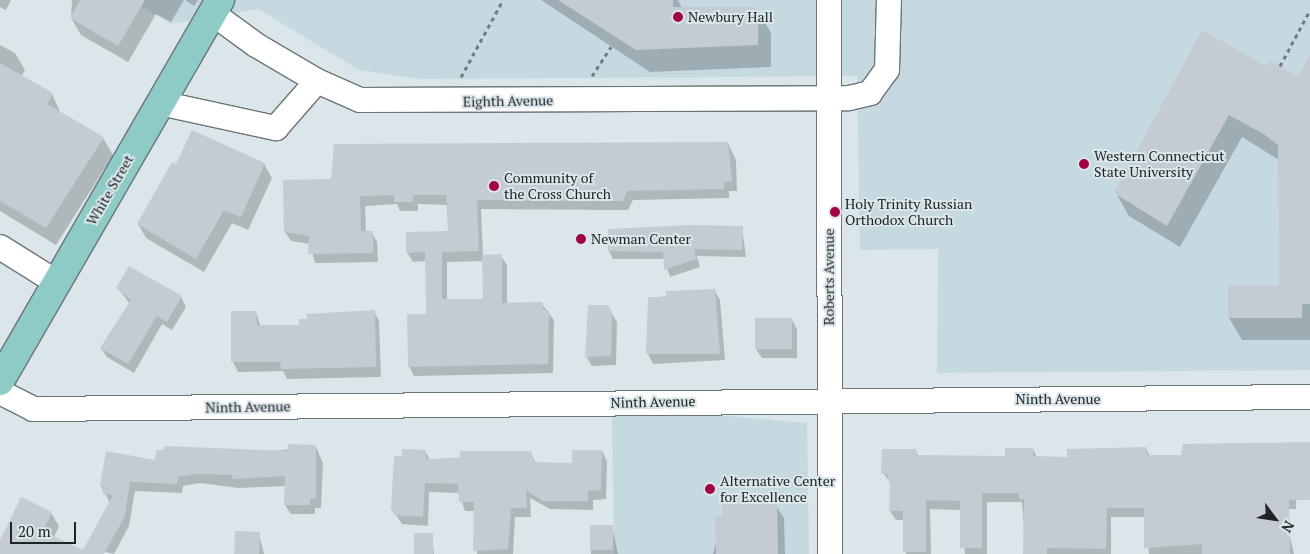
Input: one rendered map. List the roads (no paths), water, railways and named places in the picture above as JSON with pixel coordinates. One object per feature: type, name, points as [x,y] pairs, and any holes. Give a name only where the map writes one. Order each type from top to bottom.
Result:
[{"type":"main road","name":"White Street","points":[[0,381],[216,6]]},
{"type":"street","name":"Roberts Avenue","points":[[828,0],[830,554]]},
{"type":"street","name":"Eighth Avenue","points":[[216,6],[317,81],[360,100],[448,102],[828,98],[870,93],[881,84],[891,36],[889,0]]},
{"type":"street","points":[[160,103],[276,128],[317,81]]},
{"type":"street","points":[[0,246],[56,282]]},
{"type":"street","name":"Ninth Avenue","points":[[0,392],[33,409],[829,400],[1310,397]]},
{"type":"place","name":"Newbury Hall","points":[[678,17]]},
{"type":"place","name":"Western Connecticut State University","points":[[1084,164]]},
{"type":"place","name":"Community of the Cross Church","points":[[494,186]]},
{"type":"place","name":"Holy Trinity Russian Orthodox Church","points":[[835,212]]},
{"type":"place","name":"Newman Center","points":[[581,239]]},
{"type":"place","name":"Alternative Center for Excellence","points":[[710,489]]}]
